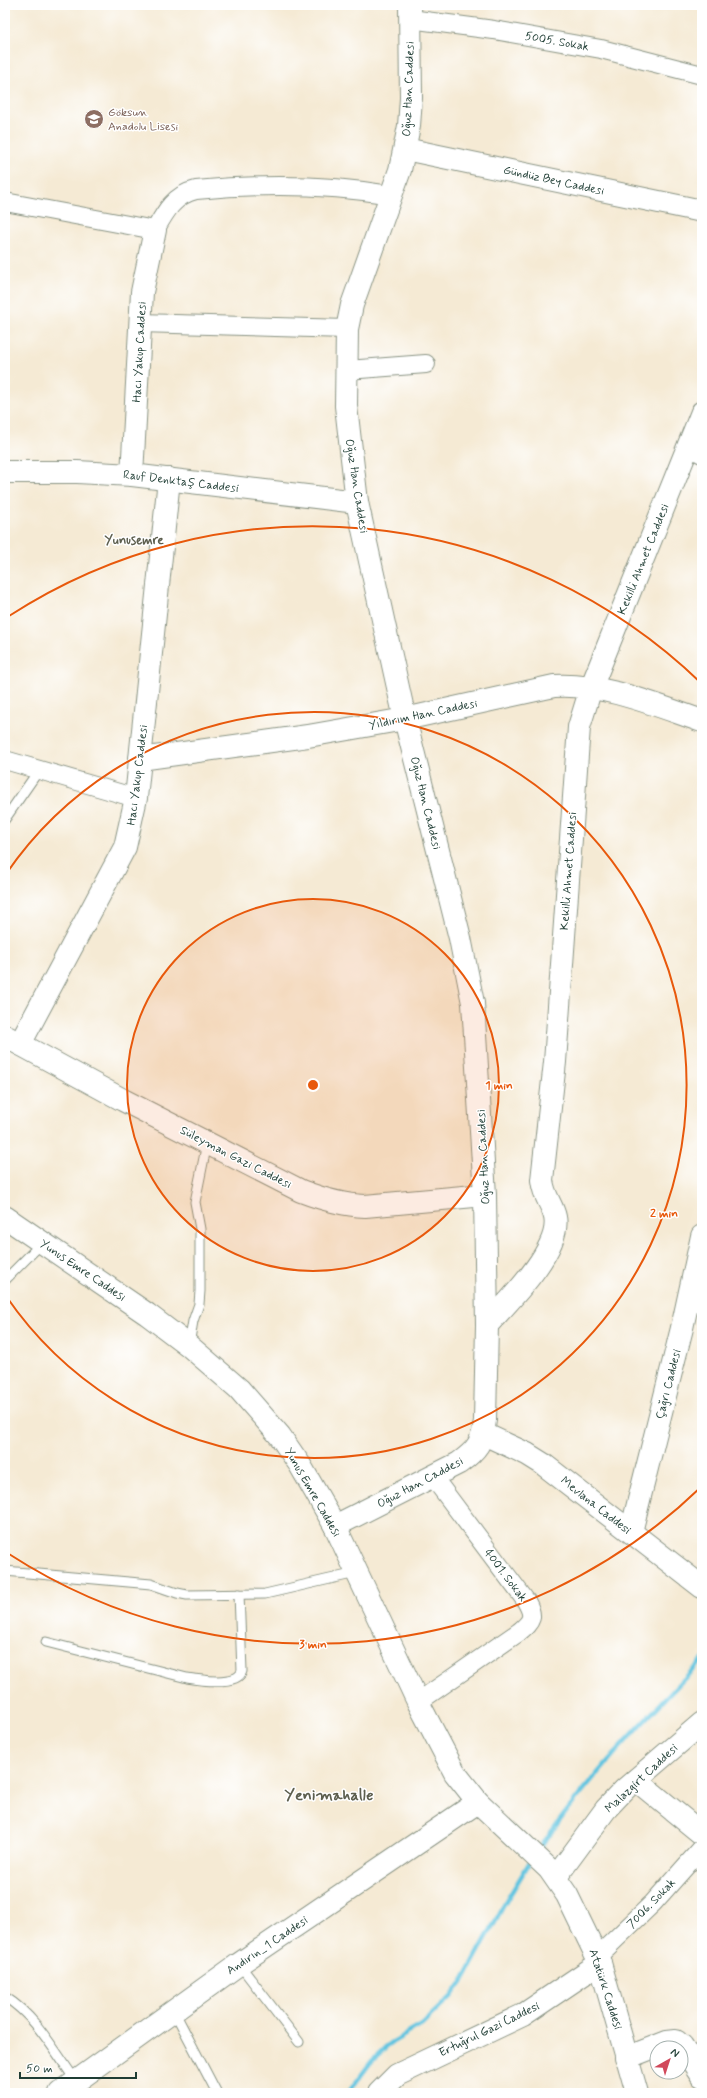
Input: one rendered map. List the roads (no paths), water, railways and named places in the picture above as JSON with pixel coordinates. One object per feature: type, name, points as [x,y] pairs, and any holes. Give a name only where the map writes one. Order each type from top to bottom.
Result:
[{"type":"street","name":"5005. Sokak","points":[[410,12],[494,30],[593,48],[702,75]]},
{"type":"street","name":"Oğuz Han Caddesi","points":[[335,1526],[460,1462],[473,1452],[484,1434],[487,1326],[485,1195],[473,1003],[460,938],[405,719],[357,502],[346,406],[348,329],[352,305],[391,195],[405,148],[410,98],[410,12]]},
{"type":"street","name":"Gündüz Bey Caddesi","points":[[405,148],[702,211]]},
{"type":"street","points":[[5,202],[155,230],[170,206],[178,198],[186,192],[196,190],[318,188],[366,191],[391,195]]},
{"type":"street","name":"Hacı Yakup Caddesi","points":[[132,474],[142,292],[155,230]]},
{"type":"street","points":[[140,323],[348,329]]},
{"type":"street","points":[[347,370],[426,364]]},
{"type":"street","name":"Kekilli Ahmet Caddesi","points":[[487,1326],[540,1263],[549,1247],[556,1227],[555,1217],[543,1191],[542,1180],[555,1062],[579,727],[591,688],[695,450],[702,412]]},
{"type":"street","name":"Rauf Denktaş Caddesi","points":[[5,472],[132,474],[357,502]]},
{"type":"street","name":"Hacı Yakup Caddesi","points":[[12,1040],[125,847],[136,798],[169,479]]},
{"type":"street","name":"Yıldırım Han Caddesi","points":[[140,759],[308,736],[405,719],[533,690],[572,685],[591,688],[652,704],[702,721]]},
{"type":"street","points":[[5,760],[136,798]]},
{"type":"street","name":"Süleyman Gazi Caddesi","points":[[12,1040],[301,1191],[346,1205],[391,1205],[485,1195]]},
{"type":"street","name":"Yunus Emre Caddesi","points":[[5,1217],[147,1314],[188,1345],[240,1389],[262,1413],[300,1465],[335,1526],[418,1702],[451,1767],[478,1802],[527,1848]]},
{"type":"street","name":"Çağrı Caddesi","points":[[631,1532],[682,1328],[702,1236]]},
{"type":"street","name":"Mevlana Caddesi","points":[[484,1434],[527,1454],[702,1587]]},
{"type":"street","name":"4001. Sokak","points":[[418,1702],[519,1632],[532,1618],[532,1611],[526,1601],[433,1477]]},
{"type":"street","name":"Malazgirt Caddesi","points":[[552,1873],[606,1809],[636,1780],[702,1723]]},
{"type":"street","points":[[636,1780],[702,1834]]},
{"type":"street","name":"Andırın_1 Caddesi","points":[[68,2087],[239,1964],[478,1802]]},
{"type":"street","name":"Atatürk Caddesi","points":[[527,1848],[552,1873],[585,1929],[599,1960],[637,2093]]},
{"type":"street","name":"7006. Sokak","points":[[599,1960],[702,1848]]},
{"type":"street","name":"Ertuğrul Gazi Caddesi","points":[[379,2093],[397,2075],[413,2066],[523,2015],[599,1960]]},
{"type":"street","points":[[626,2058],[667,2042],[676,2041],[682,2046],[702,2076]]},
{"type":"lane","points":[[5,819],[38,770]]},
{"type":"lane","points":[[188,1345],[193,1321],[199,1304],[200,1291],[200,1230],[195,1202],[208,1142]]},
{"type":"lane","points":[[5,1280],[43,1242]]},
{"type":"lane","points":[[5,1571],[151,1584],[169,1591],[187,1595],[265,1594],[356,1573]]},
{"type":"lane","points":[[46,1642],[187,1678],[211,1681],[236,1678],[240,1676],[242,1671],[239,1594]]},
{"type":"lane","points":[[239,1964],[299,2042]]},
{"type":"lane","points":[[5,1997],[24,2012],[38,2027],[68,2087]]},
{"type":"lane","points":[[174,2011],[217,2093]]},
{"type":"waterway","points":[[538,1851],[556,1825],[595,1776],[702,1660]]},
{"type":"waterway","points":[[348,2093],[371,2062],[391,2043],[422,2025],[451,1997],[464,1979],[505,1903],[531,1860]]},
{"type":"place","name":"Göksun Anadolu Lisesi","points":[[94,119]]},
{"type":"district","name":"Yunusemre","points":[[134,539]]},
{"type":"district","name":"Yenimahalle","points":[[329,1794]]}]
